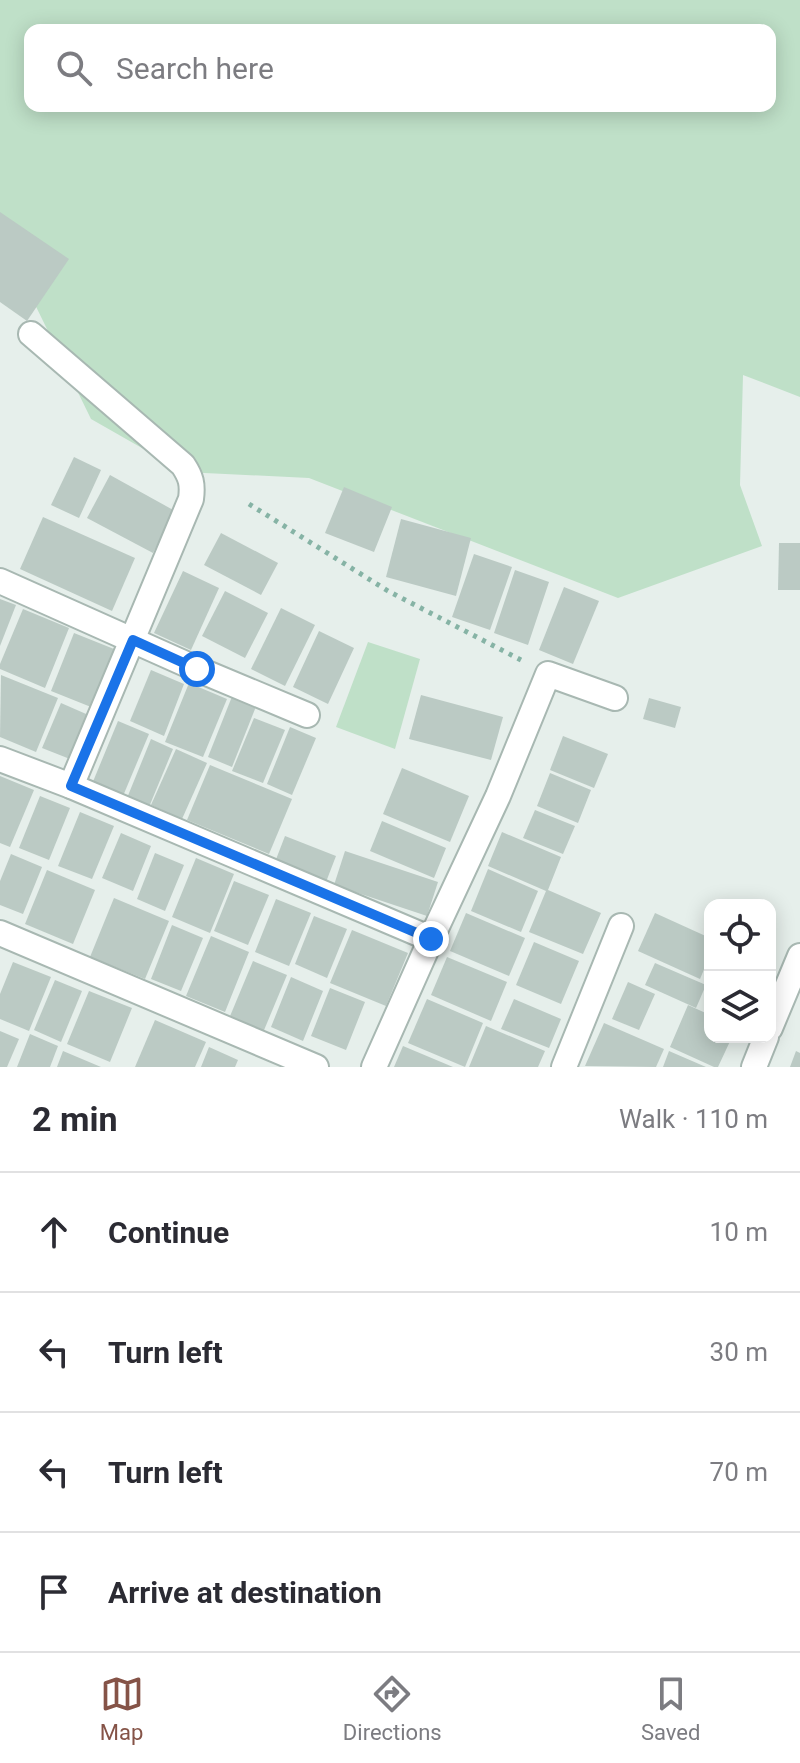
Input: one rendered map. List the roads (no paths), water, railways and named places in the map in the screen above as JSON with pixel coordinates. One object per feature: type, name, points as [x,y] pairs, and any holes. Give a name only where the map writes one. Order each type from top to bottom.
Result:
[{"type":"street","points":[[31,334],[183,465],[193,486],[191,499],[71,786]]},
{"type":"street","points":[[0,581],[307,715]]},
{"type":"street","points":[[374,1067],[498,796],[548,674],[615,698]]},
{"type":"street","points":[[0,759],[71,786],[431,939]]},
{"type":"street","points":[[564,1067],[621,926]]},
{"type":"street","points":[[0,933],[316,1067]]},
{"type":"street","points":[[776,1014],[800,956]]},
{"type":"street","points":[[754,1067],[764,1043]]}]
